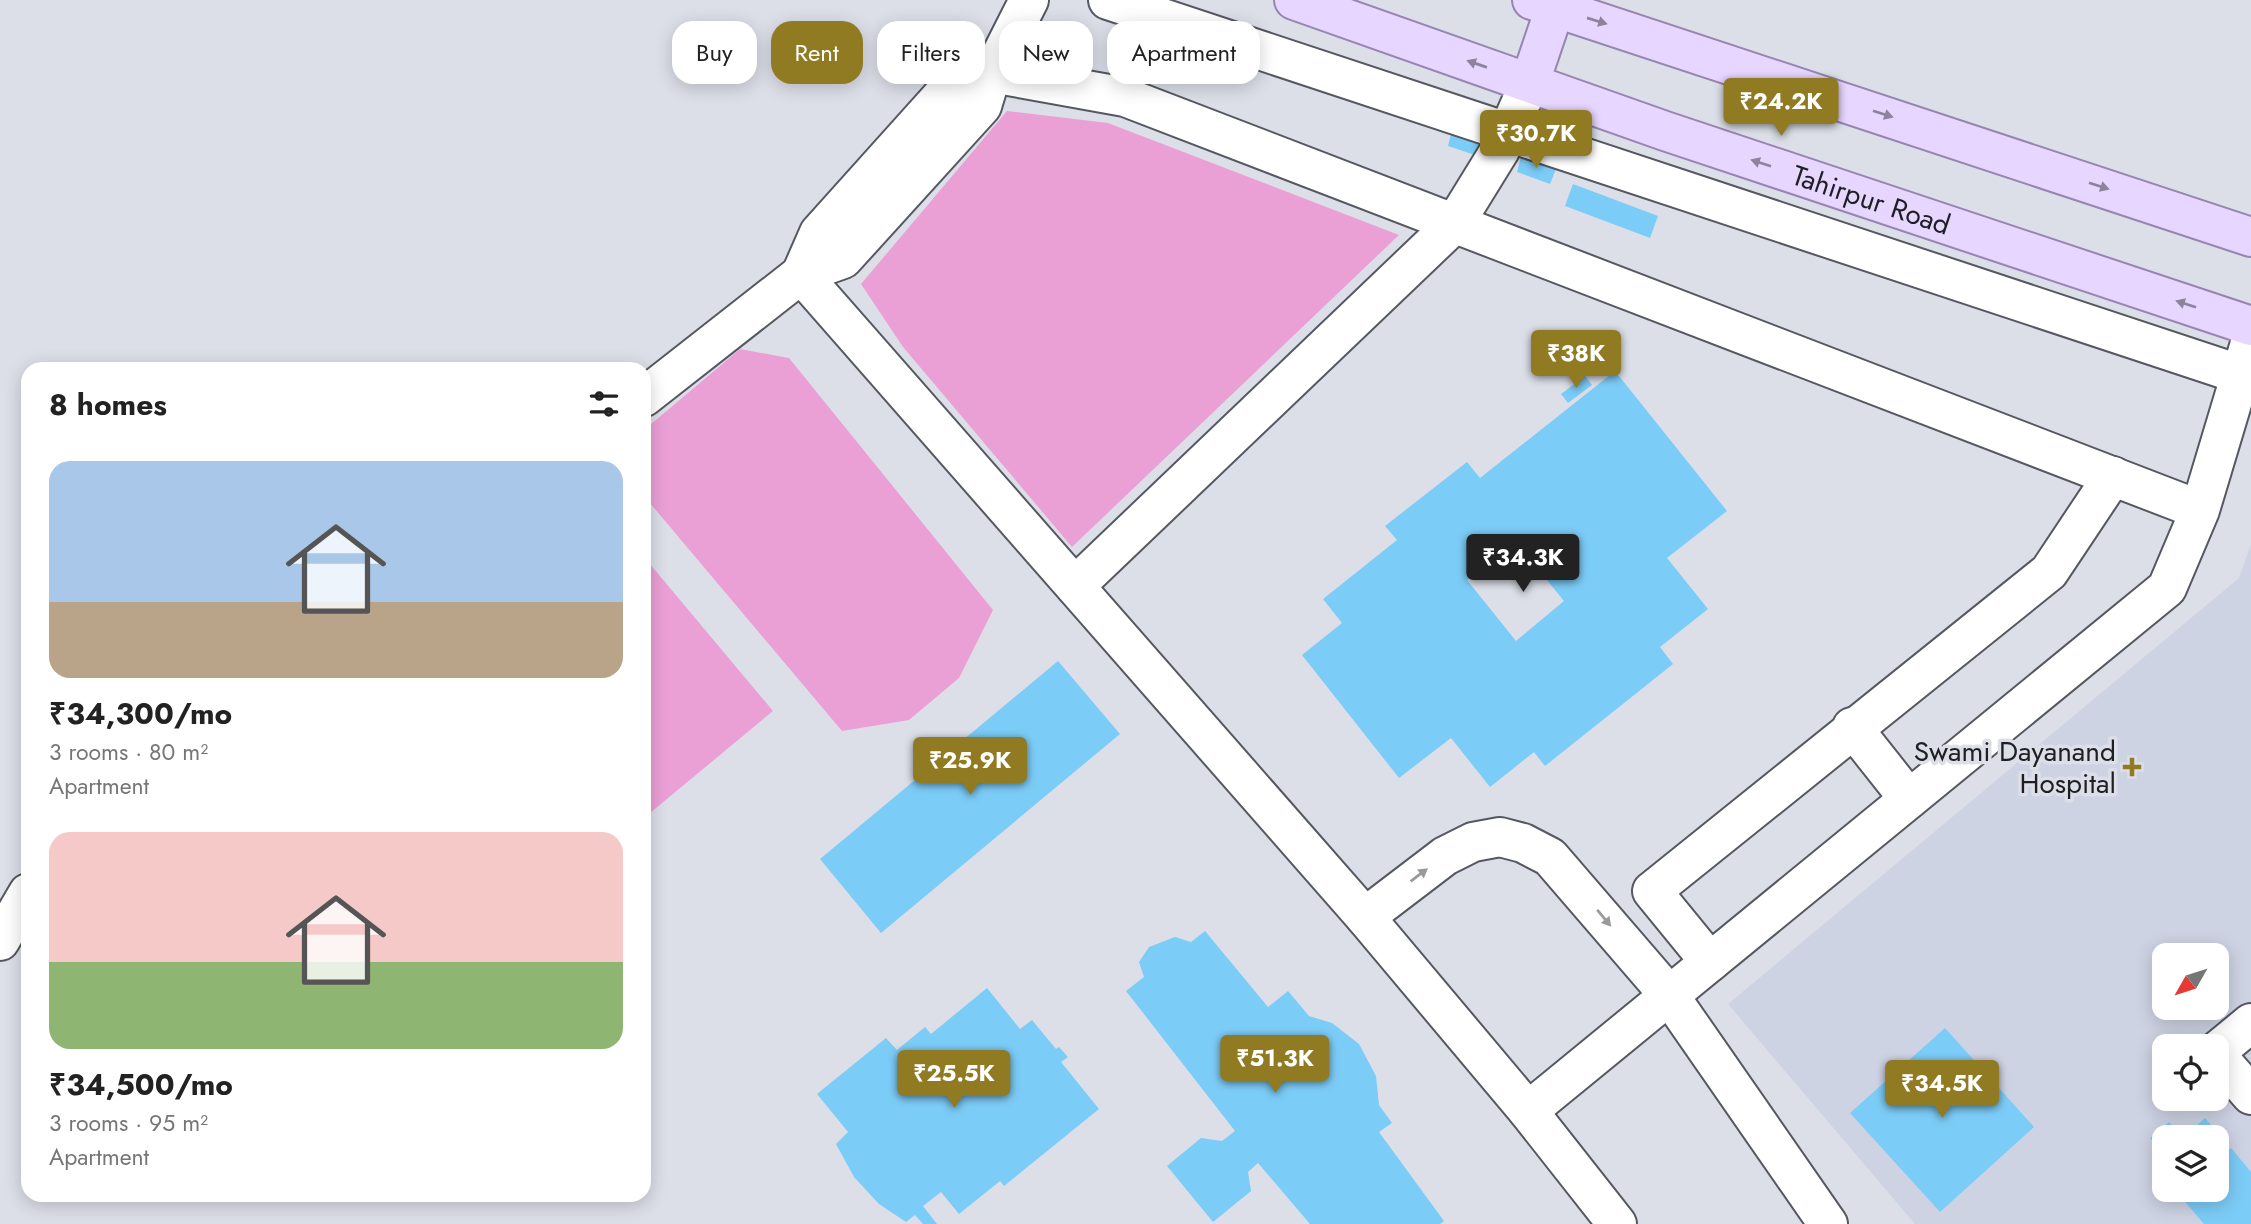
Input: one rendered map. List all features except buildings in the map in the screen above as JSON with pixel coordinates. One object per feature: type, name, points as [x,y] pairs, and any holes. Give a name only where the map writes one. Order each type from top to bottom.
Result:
[{"type":"main road","name":"Tahirpur Road","points":[[1294,0],[1665,131],[2251,326]]},
{"type":"main road","points":[[1530,82],[1549,3],[2251,237]]},
{"type":"lane","points":[[651,392],[801,274],[842,259],[982,106],[992,73],[1029,0]]},
{"type":"lane","points":[[1108,0],[1508,133],[2245,357],[2200,510],[2167,589],[1528,1111]]},
{"type":"lane","points":[[992,73],[1125,97],[2200,510]]},
{"type":"lane","points":[[1074,586],[1455,223],[1508,133],[1530,82]]},
{"type":"lane","points":[[801,274],[1365,916],[1528,1111],[1617,1224]]},
{"type":"lane","points":[[1710,962],[1652,891],[1852,727],[2049,572],[2113,476]]},
{"type":"lane","points":[[1852,727],[1909,799]]},
{"type":"lane","points":[[1365,916],[1444,856],[1473,842],[1500,837],[1522,843],[1550,857],[1669,995],[1828,1224]]},
{"type":"lane","points":[[0,942],[21,905]]},
{"type":"lane","points":[[2229,1041],[2251,1023]]},
{"type":"lane","points":[[2229,1070],[2251,1095]]},
{"type":"shaded area","points":[[1007,111],[1108,123],[1399,235],[1072,547],[903,347],[861,284]]},
{"type":"shaded area","points":[[740,349],[789,358],[993,610],[959,678],[909,720],[842,731],[651,504],[651,424]]},
{"type":"shaded area","name":"Swami Dayanand Hospital","points":[[2251,544],[2251,1224],[1915,1224],[1728,1004],[2239,578]]},
{"type":"shaded area","points":[[651,565],[773,711],[651,812]]},
{"type":"place","name":"Swami Dayanand Hospital","points":[[2132,767]]}]
